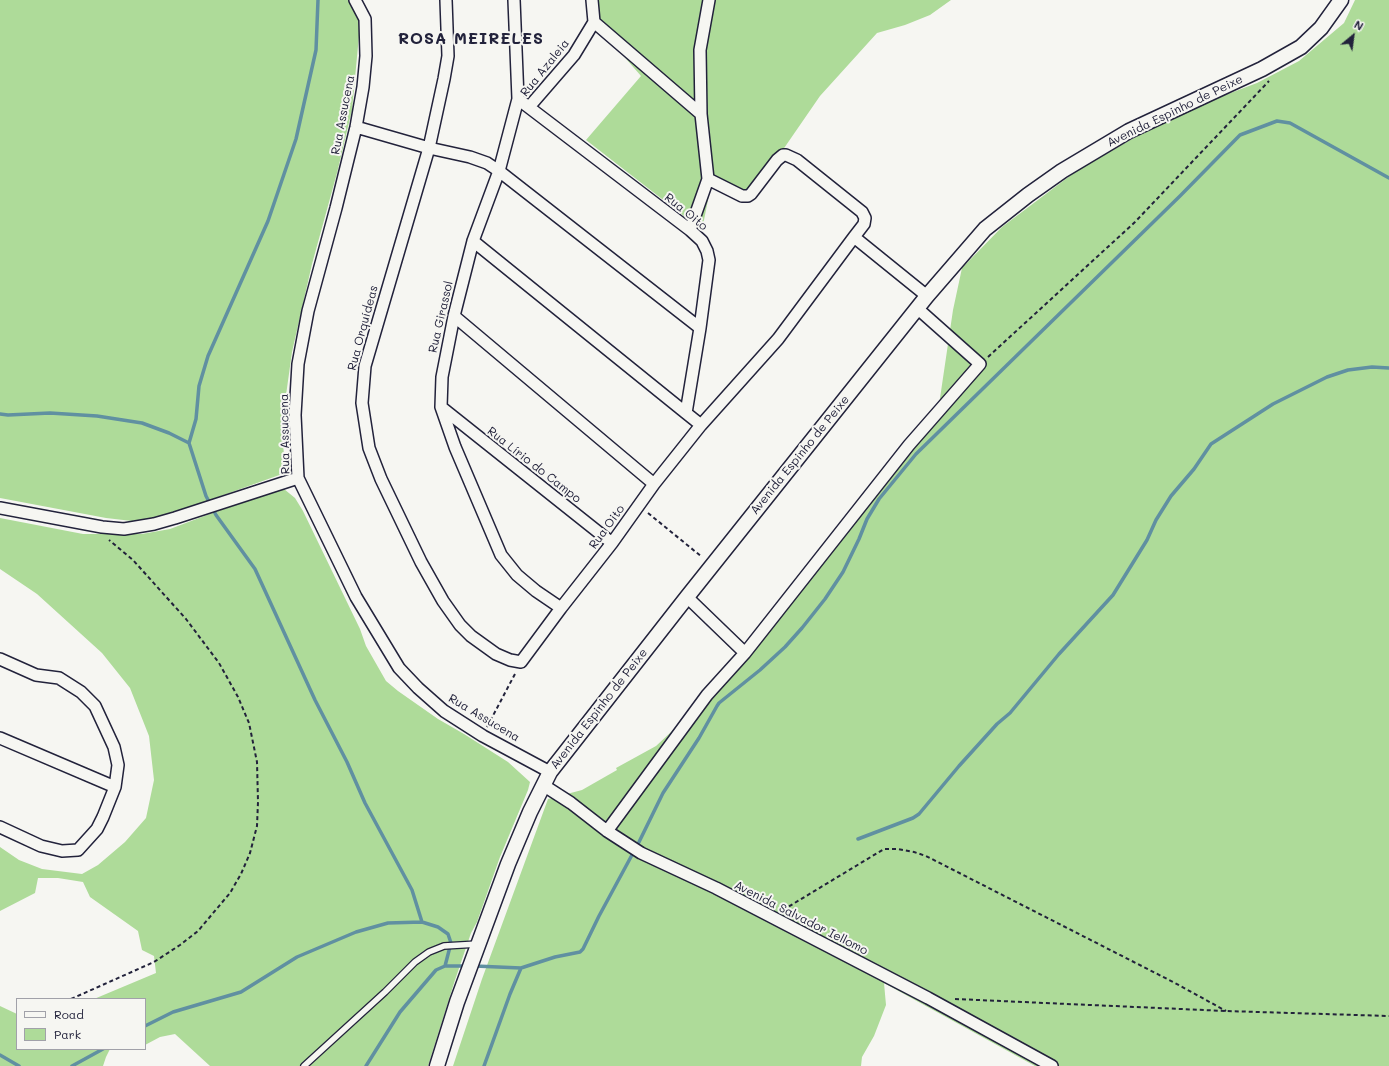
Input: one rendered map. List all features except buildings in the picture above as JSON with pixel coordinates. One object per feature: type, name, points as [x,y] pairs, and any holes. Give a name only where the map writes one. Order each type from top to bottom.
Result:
[{"type":"street","name":"Rua Assucena","points":[[355,0],[365,19],[366,56],[363,87],[356,127],[308,312],[298,364],[295,415],[298,478],[356,597],[399,668],[418,688],[444,711],[483,736],[550,772]]},
{"type":"street","name":"Rua Orquídeas","points":[[446,0],[448,56],[444,79],[429,148],[364,366],[362,404],[369,448],[381,480],[422,562],[444,601],[460,625],[471,636],[496,654],[510,660],[521,662]]},
{"type":"street","name":"Rua Girassol","points":[[514,0],[518,99],[499,170],[472,241],[454,316],[442,377],[441,408],[455,447],[501,555],[517,575],[536,592],[561,608]]},
{"type":"street","points":[[592,0],[594,22],[701,114]]},
{"type":"street","points":[[690,230],[708,179],[701,114],[700,50],[709,0]]},
{"type":"street","name":"Avenida Espinho de Peixe","points":[[437,1066],[457,1002],[508,864],[550,772],[686,597],[927,296],[985,229],[1034,190],[1062,171],[1129,131],[1262,69],[1301,47],[1321,28],[1341,0]]},
{"type":"street","name":"Rua Azaleia","points":[[529,107],[574,55],[594,22]]},
{"type":"street","name":"Rua Oito","points":[[518,99],[690,230],[702,241],[707,251],[709,260],[700,328],[686,413]]},
{"type":"street","points":[[356,127],[429,148],[470,157],[499,170],[700,328]]},
{"type":"street","name":"Rua Oito","points":[[521,662],[612,543],[654,484],[701,425],[778,339],[864,224],[865,218],[862,212],[797,160],[786,155],[783,155],[777,160],[748,196],[742,196],[708,179]]},
{"type":"street","points":[[854,237],[927,296]]},
{"type":"street","points":[[472,241],[701,425]]},
{"type":"street","points":[[607,831],[707,695],[745,653],[909,445],[980,364],[917,308]]},
{"type":"street","points":[[454,316],[654,484]]},
{"type":"street","name":"Rua Lírio do Campo","points":[[441,408],[612,543]]},
{"type":"street","points":[[0,508],[102,527],[124,528],[154,524],[175,518],[298,478]]},
{"type":"street","points":[[686,597],[745,653]]},
{"type":"street","points":[[0,659],[36,674],[59,678],[81,692],[95,706],[114,747],[118,766],[115,787],[104,817],[92,835],[78,850],[62,851],[42,846],[0,827]]},
{"type":"street","points":[[0,738],[115,787]]},
{"type":"street","name":"Avenida Salvador Iellomo","points":[[543,785],[571,803],[607,831],[641,853],[716,888],[928,998],[1052,1066]]},
{"type":"lane","points":[[304,1066],[385,992],[415,962],[429,952],[444,946],[479,944]]},
{"type":"path","points":[[980,364],[1135,222],[1269,81]]},
{"type":"path","points":[[639,505],[712,565]]},
{"type":"path","points":[[73,998],[154,962],[180,946],[198,931],[230,893],[241,874],[250,853],[257,826],[258,802],[256,762],[249,723],[238,697],[219,663],[186,619],[133,560],[104,536]]},
{"type":"path","points":[[483,736],[521,662]]},
{"type":"path","points":[[771,917],[884,849],[898,849],[914,852],[926,856],[1175,983],[1226,1011]]},
{"type":"path","points":[[952,999],[1226,1011],[1389,1016]]},
{"type":"green space","points":[[0,0],[359,0],[360,25],[352,110],[337,173],[312,264],[292,352],[282,424],[285,473],[165,516],[132,521],[106,518],[0,498]]},
{"type":"green space","points":[[598,0],[951,0],[930,15],[905,25],[877,33],[820,96],[749,199],[711,185],[702,230],[586,140],[641,76],[607,37],[598,23]]},
{"type":"green space","points":[[1355,0],[1389,0],[1389,1066],[1035,1066],[884,983],[886,1005],[874,1036],[862,1057],[861,1066],[453,1066],[482,979],[548,799],[582,790],[617,770],[616,768],[656,746],[700,705],[755,643],[859,499],[939,405],[953,310],[962,268],[1002,227],[1075,172],[1175,114],[1257,83],[1299,61],[1344,23]]},
{"type":"green space","points":[[284,489],[295,498],[303,511],[360,629],[366,646],[386,681],[438,719],[508,762],[530,782],[500,857],[477,922],[471,933],[428,1066],[210,1066],[175,1034],[160,1037],[146,1044],[146,998],[96,998],[156,973],[154,956],[142,950],[138,931],[90,897],[83,882],[58,878],[38,878],[35,893],[0,911],[0,847],[19,860],[42,869],[82,874],[98,865],[125,842],[146,818],[154,780],[149,736],[130,688],[102,653],[37,594],[0,569],[0,518],[83,534],[142,534],[170,529]]},
{"type":"green space","points":[[0,1006],[16,1014],[16,1050],[110,1050],[103,1066],[0,1066]]},
{"type":"waterway","points":[[318,0],[316,50],[296,139],[268,221],[208,356],[199,386],[196,419],[189,443],[206,496],[216,515],[255,569],[315,700],[347,762],[365,803],[412,890],[422,922]]},
{"type":"waterway","points":[[475,966],[521,968],[555,957],[580,952],[583,949],[663,793],[699,738],[717,706],[785,647],[825,599],[843,572],[867,519],[879,499],[916,454],[1180,196],[1240,135],[1277,121],[1290,123],[1389,178]]},
{"type":"waterway","points":[[858,839],[913,818],[919,814],[959,766],[997,724],[1010,713],[1059,654],[1113,595],[1147,540],[1156,520],[1171,496],[1194,469],[1211,444],[1273,404],[1327,377],[1348,370],[1372,367],[1389,368]]},
{"type":"waterway","points":[[0,414],[50,413],[97,416],[142,423],[169,433],[189,443]]},
{"type":"waterway","points":[[146,1026],[173,1012],[241,992],[297,957],[356,932],[388,923],[422,922],[438,927],[448,934],[451,943],[445,966]]},
{"type":"waterway","points":[[366,1066],[400,1012],[436,970],[445,966],[466,966]]},
{"type":"waterway","points":[[484,1066],[521,968]]},
{"type":"waterway","points":[[72,1066],[101,1050]]},
{"type":"waterway","points":[[0,1055],[19,1066]]},
{"type":"district","name":"ROSA MEIRELES","points":[[471,39]]}]
